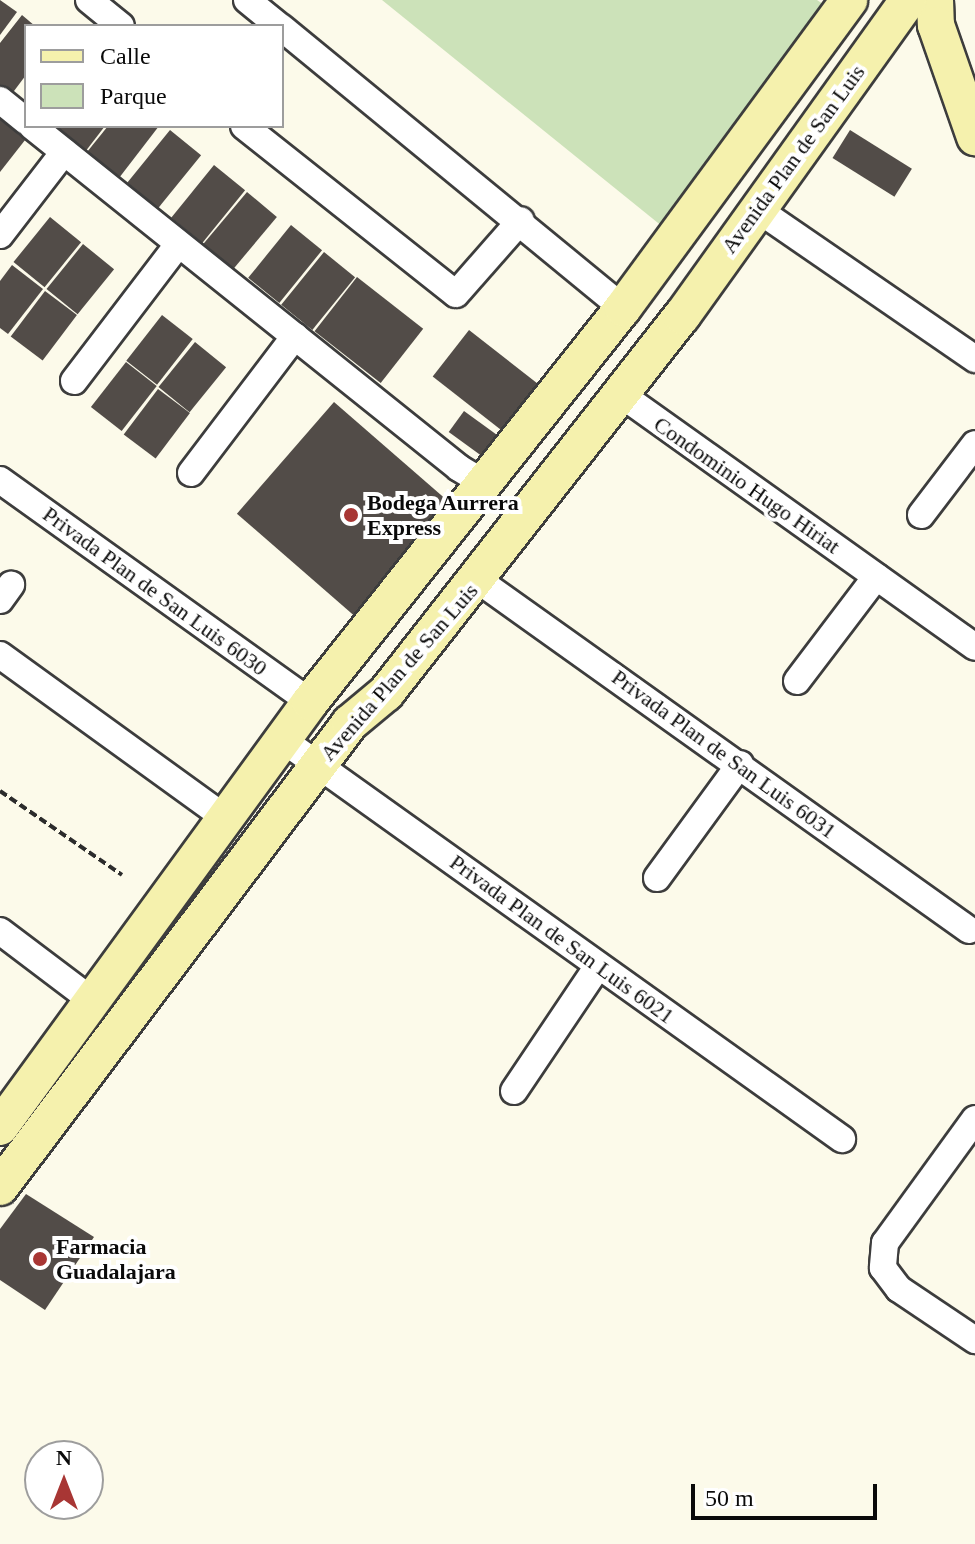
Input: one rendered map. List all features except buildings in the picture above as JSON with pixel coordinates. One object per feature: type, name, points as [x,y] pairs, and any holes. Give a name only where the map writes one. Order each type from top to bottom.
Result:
[{"type":"street","points":[[89,0],[119,24]]},
{"type":"street","points":[[247,0],[276,24]]},
{"type":"street","name":"Avenida Plan de San Luis","points":[[0,1127],[90,999],[310,702],[623,308],[849,0]]},
{"type":"street","name":"Avenida Plan de San Luis","points":[[0,1187],[350,723],[386,693],[478,580],[619,393],[682,316],[908,0]]},
{"type":"street","points":[[935,0],[936,25],[975,137]]},
{"type":"street","points":[[284,30],[521,220],[623,308]]},
{"type":"street","points":[[0,100],[24,119]]},
{"type":"street","points":[[34,128],[177,246],[459,468],[486,484]]},
{"type":"street","points":[[247,128],[456,294],[521,220]]},
{"type":"street","points":[[0,235],[64,152]]},
{"type":"street","points":[[757,209],[975,359]]},
{"type":"street","points":[[74,381],[177,246]]},
{"type":"street","points":[[191,473],[295,336]]},
{"type":"street","name":"Condominio Hugo Hiriat","points":[[619,393],[975,647]]},
{"type":"street","points":[[921,515],[975,444]]},
{"type":"street","name":"Privada Plan de San Luis 6030","points":[[0,480],[310,702]]},
{"type":"street","points":[[797,681],[876,577]]},
{"type":"street","name":"Privada Plan de San Luis 6031","points":[[478,580],[969,930]]},
{"type":"street","points":[[0,655],[224,817]]},
{"type":"street","name":"Privada Plan de San Luis 6021","points":[[283,740],[842,1139]]},
{"type":"street","points":[[657,878],[740,764]]},
{"type":"street","points":[[0,931],[90,999]]},
{"type":"street","points":[[514,1091],[598,966]]},
{"type":"street","points":[[975,1119],[885,1243],[883,1268],[899,1289],[975,1340]]},
{"type":"path","points":[[0,791],[122,875]]},
{"type":"green space","points":[[382,0],[817,0],[829,8],[663,227]]},
{"type":"place","name":"Bodega Aurrera Express","points":[[351,515]]},
{"type":"place","name":"Farmacia Guadalajara","points":[[40,1259]]}]
